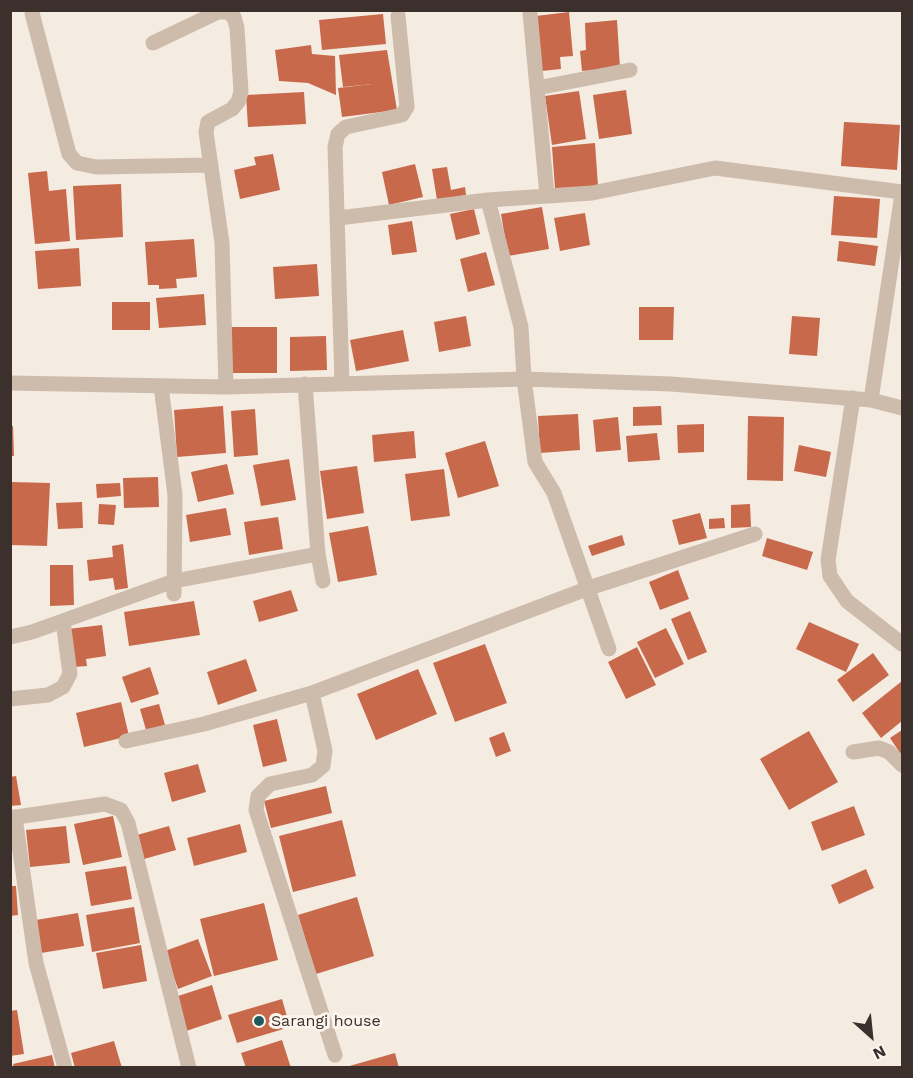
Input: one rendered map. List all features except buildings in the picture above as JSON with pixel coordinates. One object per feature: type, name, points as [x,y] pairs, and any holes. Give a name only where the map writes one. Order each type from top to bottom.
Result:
[{"type":"street","points":[[153,43],[218,12],[228,12],[234,18],[237,28],[241,92],[238,102],[232,109],[208,122],[206,132],[222,243],[226,387]]},
{"type":"street","points":[[32,13],[69,154],[77,163],[96,167],[211,165]]},
{"type":"street","points":[[530,13],[547,195]]},
{"type":"street","points":[[342,384],[335,147],[338,134],[346,127],[402,115],[407,107],[398,16]]},
{"type":"street","points":[[537,88],[630,70]]},
{"type":"street","points":[[338,218],[488,200],[592,193],[715,168],[903,193],[871,400]]},
{"type":"street","points":[[488,200],[521,327],[524,379],[535,462],[554,493],[590,588],[609,649]]},
{"type":"street","points":[[10,383],[226,387],[524,379],[671,384],[854,398],[903,408]]},
{"type":"street","points":[[305,384],[318,554],[323,581]]},
{"type":"street","points":[[161,386],[175,495],[174,588]]},
{"type":"street","points":[[854,398],[828,560],[830,576],[847,601],[903,644]]},
{"type":"street","points":[[126,741],[204,724],[312,693],[590,588],[755,534]]},
{"type":"street","points":[[10,637],[174,588],[318,554]]},
{"type":"street","points":[[10,699],[48,695],[63,687],[70,674],[63,621]]},
{"type":"street","points":[[312,693],[325,751],[323,766],[312,775],[270,784],[258,796],[256,810],[335,1055]]},
{"type":"street","points":[[853,752],[879,748],[889,752],[903,765]]},
{"type":"street","points":[[65,1068],[36,963],[13,817],[105,804],[121,810],[128,823],[189,1068]]},
{"type":"place","name":"Sarangi house","points":[[259,1021]]}]
